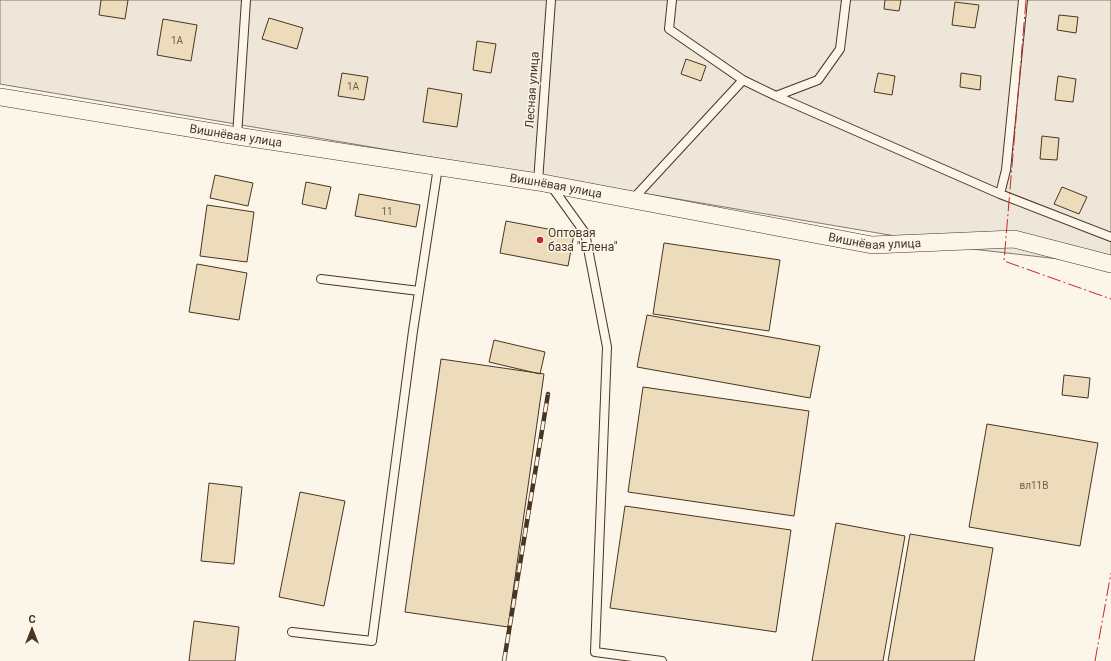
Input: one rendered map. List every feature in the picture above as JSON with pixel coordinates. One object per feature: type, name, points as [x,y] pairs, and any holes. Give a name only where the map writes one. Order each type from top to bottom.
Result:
[{"type":"street","name":"Вишнёвая улица","points":[[0,97],[238,136],[544,183],[872,245],[1014,239],[1111,264]]},
{"type":"lane","points":[[238,136],[246,0]]},
{"type":"lane","name":"Лесная улица","points":[[544,183],[551,0]]},
{"type":"lane","points":[[672,0],[669,29],[743,80],[776,96],[1000,194],[1111,237]]},
{"type":"lane","points":[[776,96],[818,80],[823,74],[840,49],[846,0]]},
{"type":"lane","points":[[1000,194],[1006,170],[1023,0]]},
{"type":"lane","points":[[633,200],[743,80]]},
{"type":"lane","points":[[292,632],[372,641],[419,291],[438,167]]},
{"type":"lane","points":[[544,183],[585,233],[607,347],[595,652],[662,661]]},
{"type":"lane","points":[[321,279],[419,291]]},
{"type":"shaded area","points":[[0,0],[1111,0],[1111,265],[972,249],[0,84]]},
{"type":"building","points":[[101,0],[128,0],[125,19],[99,15]]},
{"type":"building","points":[[885,0],[901,0],[899,11],[884,9]]},
{"type":"building","points":[[955,2],[979,5],[975,28],[952,25]]},
{"type":"building","points":[[1059,15],[1078,17],[1076,33],[1057,30]]},
{"type":"building","points":[[269,18],[303,28],[297,49],[262,39]]},
{"type":"building","points":[[163,19],[197,25],[191,61],[157,55]]},
{"type":"building","points":[[477,41],[496,44],[491,73],[473,70]]},
{"type":"building","points":[[686,59],[706,66],[701,81],[681,74]]},
{"type":"building","points":[[342,73],[368,77],[364,100],[338,96]]},
{"type":"building","points":[[878,73],[895,76],[892,95],[874,92]]},
{"type":"building","points":[[961,73],[981,76],[980,90],[960,87]]},
{"type":"building","points":[[1058,76],[1076,79],[1073,102],[1055,100]]},
{"type":"building","points":[[428,88],[462,94],[457,127],[423,122]]},
{"type":"building","points":[[1042,136],[1059,138],[1057,160],[1040,159]]},
{"type":"building","points":[[215,175],[253,183],[248,206],[210,198]]},
{"type":"building","points":[[306,182],[331,187],[326,209],[302,204]]},
{"type":"building","points":[[1062,187],[1087,197],[1079,214],[1054,204]]},
{"type":"building","points":[[359,194],[420,205],[416,227],[355,216]]},
{"type":"building","points":[[207,205],[254,212],[247,262],[200,256]]},
{"type":"building","points":[[506,221],[574,234],[568,266],[500,253]]},
{"type":"building","points":[[664,243],[780,260],[769,331],[653,314]]},
{"type":"building","points":[[197,264],[247,273],[239,320],[189,312]]},
{"type":"building","points":[[647,315],[820,346],[810,398],[637,367]]},
{"type":"building","points":[[494,340],[545,352],[540,374],[489,362]]},
{"type":"building","points":[[441,359],[544,374],[508,627],[405,612]]},
{"type":"building","points":[[1064,375],[1090,378],[1088,398],[1062,395]]},
{"type":"building","points":[[643,387],[809,411],[794,516],[628,492]]},
{"type":"building","points":[[987,424],[1098,443],[1080,546],[969,527]]},
{"type":"building","points":[[209,483],[242,487],[234,564],[201,561]]},
{"type":"building","points":[[300,492],[345,501],[324,606],[279,597]]},
{"type":"building","points":[[625,506],[791,530],[776,632],[610,608]]},
{"type":"building","points":[[836,523],[905,536],[883,661],[812,661]]},
{"type":"building","points":[[910,534],[993,548],[974,661],[888,661]]},
{"type":"building","points":[[194,621],[239,627],[235,661],[189,661]]},
{"type":"railway","points":[[504,661],[548,394]]},
{"type":"power","points":[[1026,0],[1004,261],[1111,299]]},
{"type":"power","points":[[1095,661],[1111,573]]},
{"type":"place","name":"Оптовая база \"Елена\"","points":[[540,240]]}]
